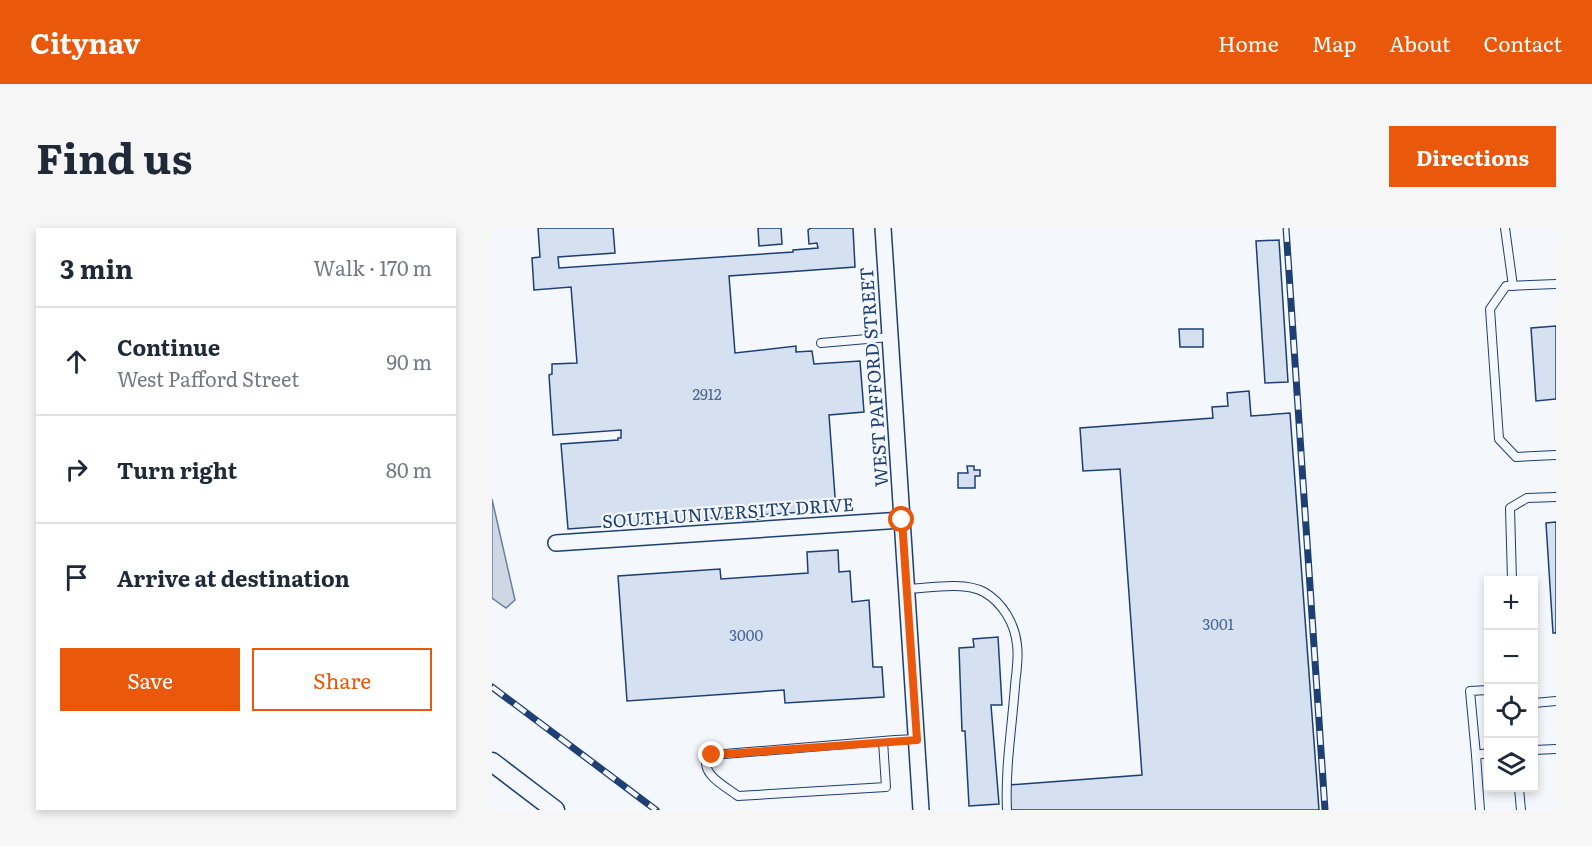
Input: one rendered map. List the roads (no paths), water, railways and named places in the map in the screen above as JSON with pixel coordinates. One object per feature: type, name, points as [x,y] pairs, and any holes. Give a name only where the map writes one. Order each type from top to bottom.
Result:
[{"type":"street","name":"WEST PAFFORD STREET","points":[[883,228],[921,810]]},
{"type":"street","name":"SOUTH UNIVERSITY DRIVE","points":[[556,543],[902,520]]},
{"type":"street","points":[[492,762],[555,810]]},
{"type":"lane","points":[[1505,228],[1513,286]]},
{"type":"lane","points":[[1556,284],[1506,286],[1490,309],[1499,439],[1516,457],[1556,455]]},
{"type":"lane","points":[[821,343],[890,337]]},
{"type":"lane","points":[[1512,576],[1509,508],[1527,498],[1556,497]]},
{"type":"lane","points":[[907,589],[968,587],[983,592],[999,604],[1010,620],[1017,647],[1010,760],[1006,783],[1007,810]]},
{"type":"lane","points":[[1480,810],[1470,691],[1484,690]]},
{"type":"lane","points":[[1538,703],[1556,701]]},
{"type":"lane","points":[[883,741],[886,786],[738,796],[706,771],[704,765],[707,757],[712,755],[883,741],[917,740]]},
{"type":"lane","points":[[1538,750],[1556,748]]},
{"type":"lane","points":[[1476,755],[1484,754]]},
{"type":"lane","points":[[1520,792],[1521,810]]},
{"type":"railway","points":[[1286,228],[1325,810]]},
{"type":"railway","points":[[492,687],[656,810]]}]
